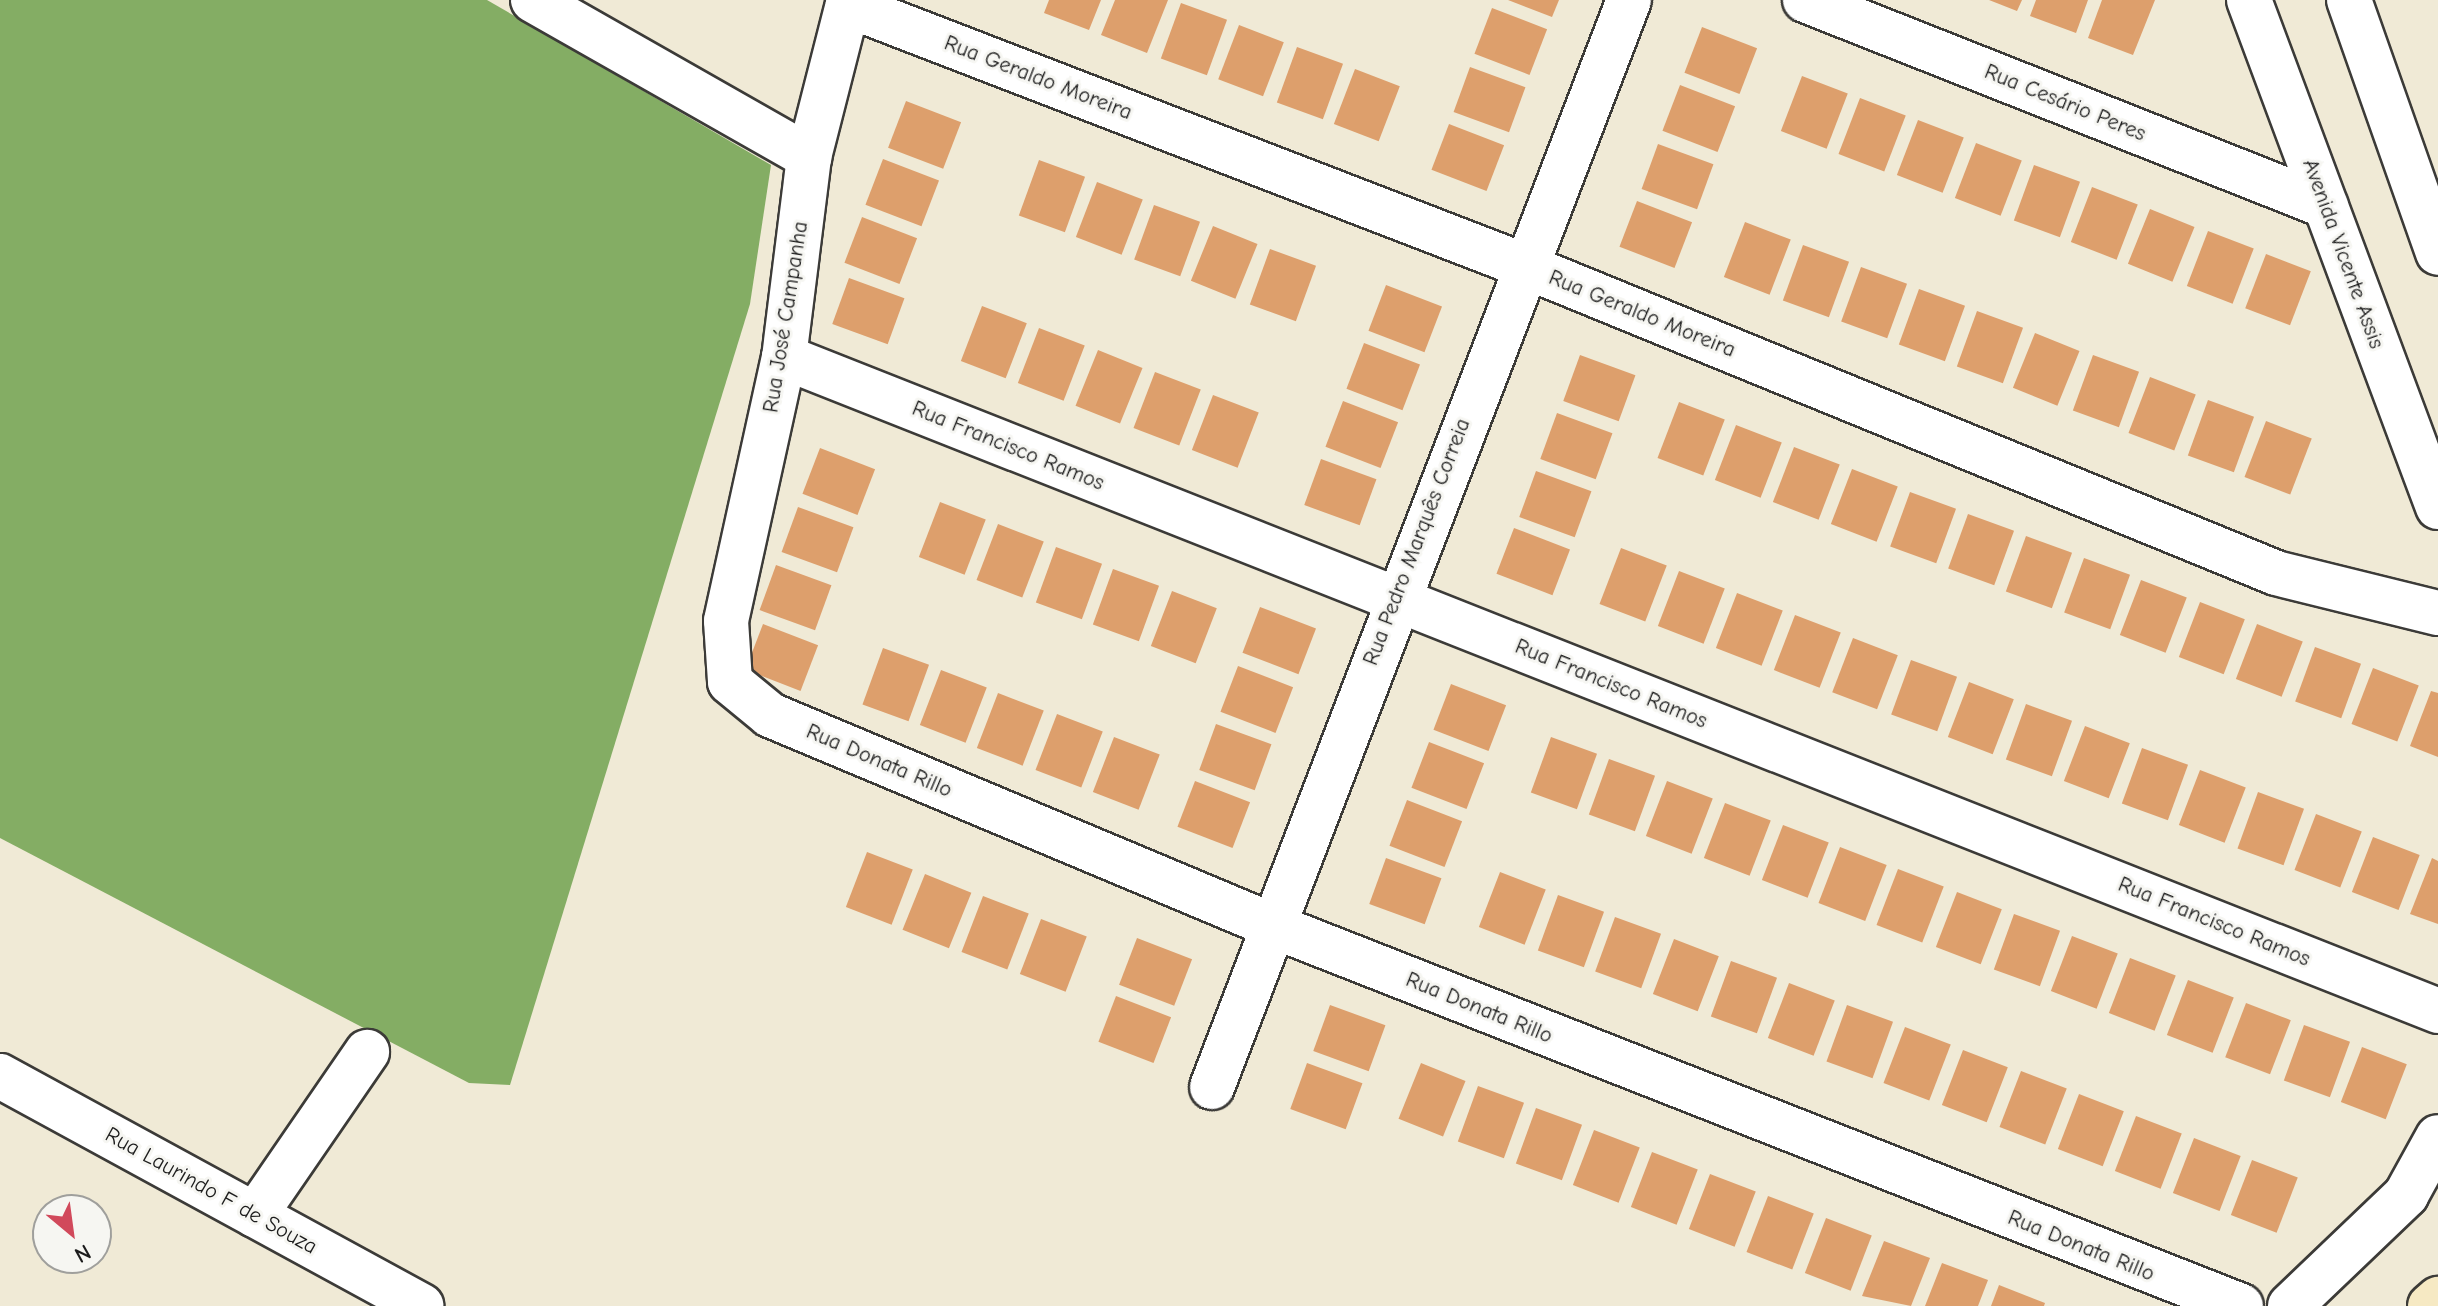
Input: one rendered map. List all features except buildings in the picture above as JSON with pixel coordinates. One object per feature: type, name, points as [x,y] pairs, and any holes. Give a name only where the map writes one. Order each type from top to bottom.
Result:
[{"type":"street","points":[[533,0],[809,157]]},
{"type":"street","name":"Rua Pedro Marquês Correia","points":[[1212,1087],[1395,598],[1629,0]]},
{"type":"street","name":"Rua Cesário Peres","points":[[1805,0],[2326,206]]},
{"type":"street","name":"Avenida Vicente Assis","points":[[2249,0],[2438,507]]},
{"type":"street","points":[[2349,0],[2438,253]]},
{"type":"street","name":"Rua José Campanha","points":[[730,682],[726,621],[784,357],[809,157],[848,2]]},
{"type":"street","name":"Rua Geraldo Moreira","points":[[848,2],[1525,266],[2276,573],[2438,613]]},
{"type":"street","name":"Rua Francisco Ramos","points":[[784,357],[2438,1011]]},
{"type":"street","name":"Rua Donata Rillo","points":[[730,682],[770,715],[1271,925],[2241,1306]]},
{"type":"street","points":[[255,1215],[367,1052]]},
{"type":"street","name":"Rua Laurindo F de Souza","points":[[0,1076],[421,1306]]},
{"type":"street","points":[[2290,1306],[2406,1195],[2438,1137]]},
{"type":"street","points":[[2430,1306],[2438,1299]]},
{"type":"green space","points":[[0,0],[487,0],[771,165],[750,304],[510,1085],[469,1083],[0,838]]}]
